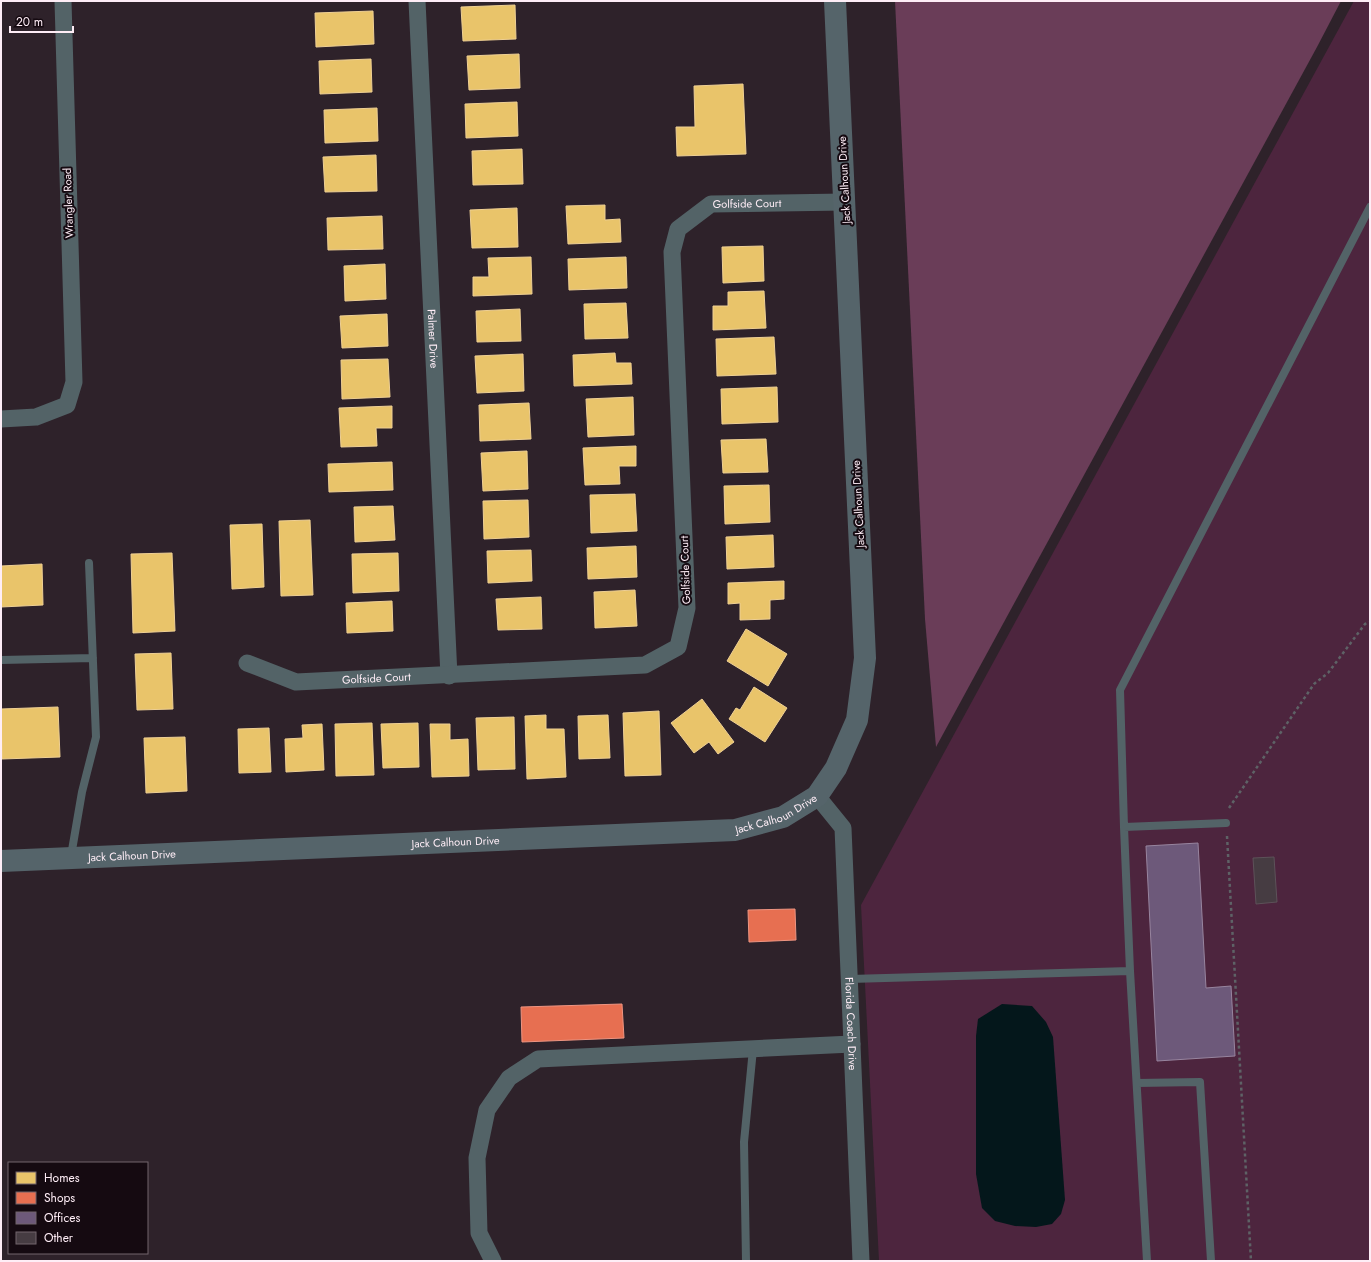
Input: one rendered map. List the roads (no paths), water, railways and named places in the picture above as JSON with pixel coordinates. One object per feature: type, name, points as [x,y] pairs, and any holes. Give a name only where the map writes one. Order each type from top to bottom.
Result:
[{"type":"street","name":"Wrangler Road","points":[[1,419],[36,418],[67,405],[74,382],[62,1]]},
{"type":"street","name":"Palmer Drive","points":[[417,1],[449,676]]},
{"type":"street","name":"Jack Calhoun Drive","points":[[1,861],[735,830],[783,817],[817,796],[836,768],[857,720],[865,658],[835,1]]},
{"type":"street","name":"Golfside Court","points":[[247,663],[296,682],[449,676],[645,665],[678,647],[687,608],[672,252],[678,229],[711,204],[845,202]]},
{"type":"street","name":"Florida Coach Drive","points":[[817,796],[843,828],[861,1261]]},
{"type":"street","points":[[493,1261],[479,1233],[477,1158],[487,1110],[509,1078],[538,1059],[852,1044]]},
{"type":"lane","points":[[1147,1261],[1130,971],[1120,690],[1370,207]]},
{"type":"lane","points":[[71,859],[82,792],[96,737],[89,563]]},
{"type":"lane","points":[[1,660],[93,658]]},
{"type":"lane","points":[[1124,827],[1226,823]]},
{"type":"lane","points":[[850,980],[1130,971]]},
{"type":"lane","points":[[746,1261],[744,1142],[753,1049]]},
{"type":"lane","points":[[1137,1083],[1200,1082],[1211,1261]]}]
